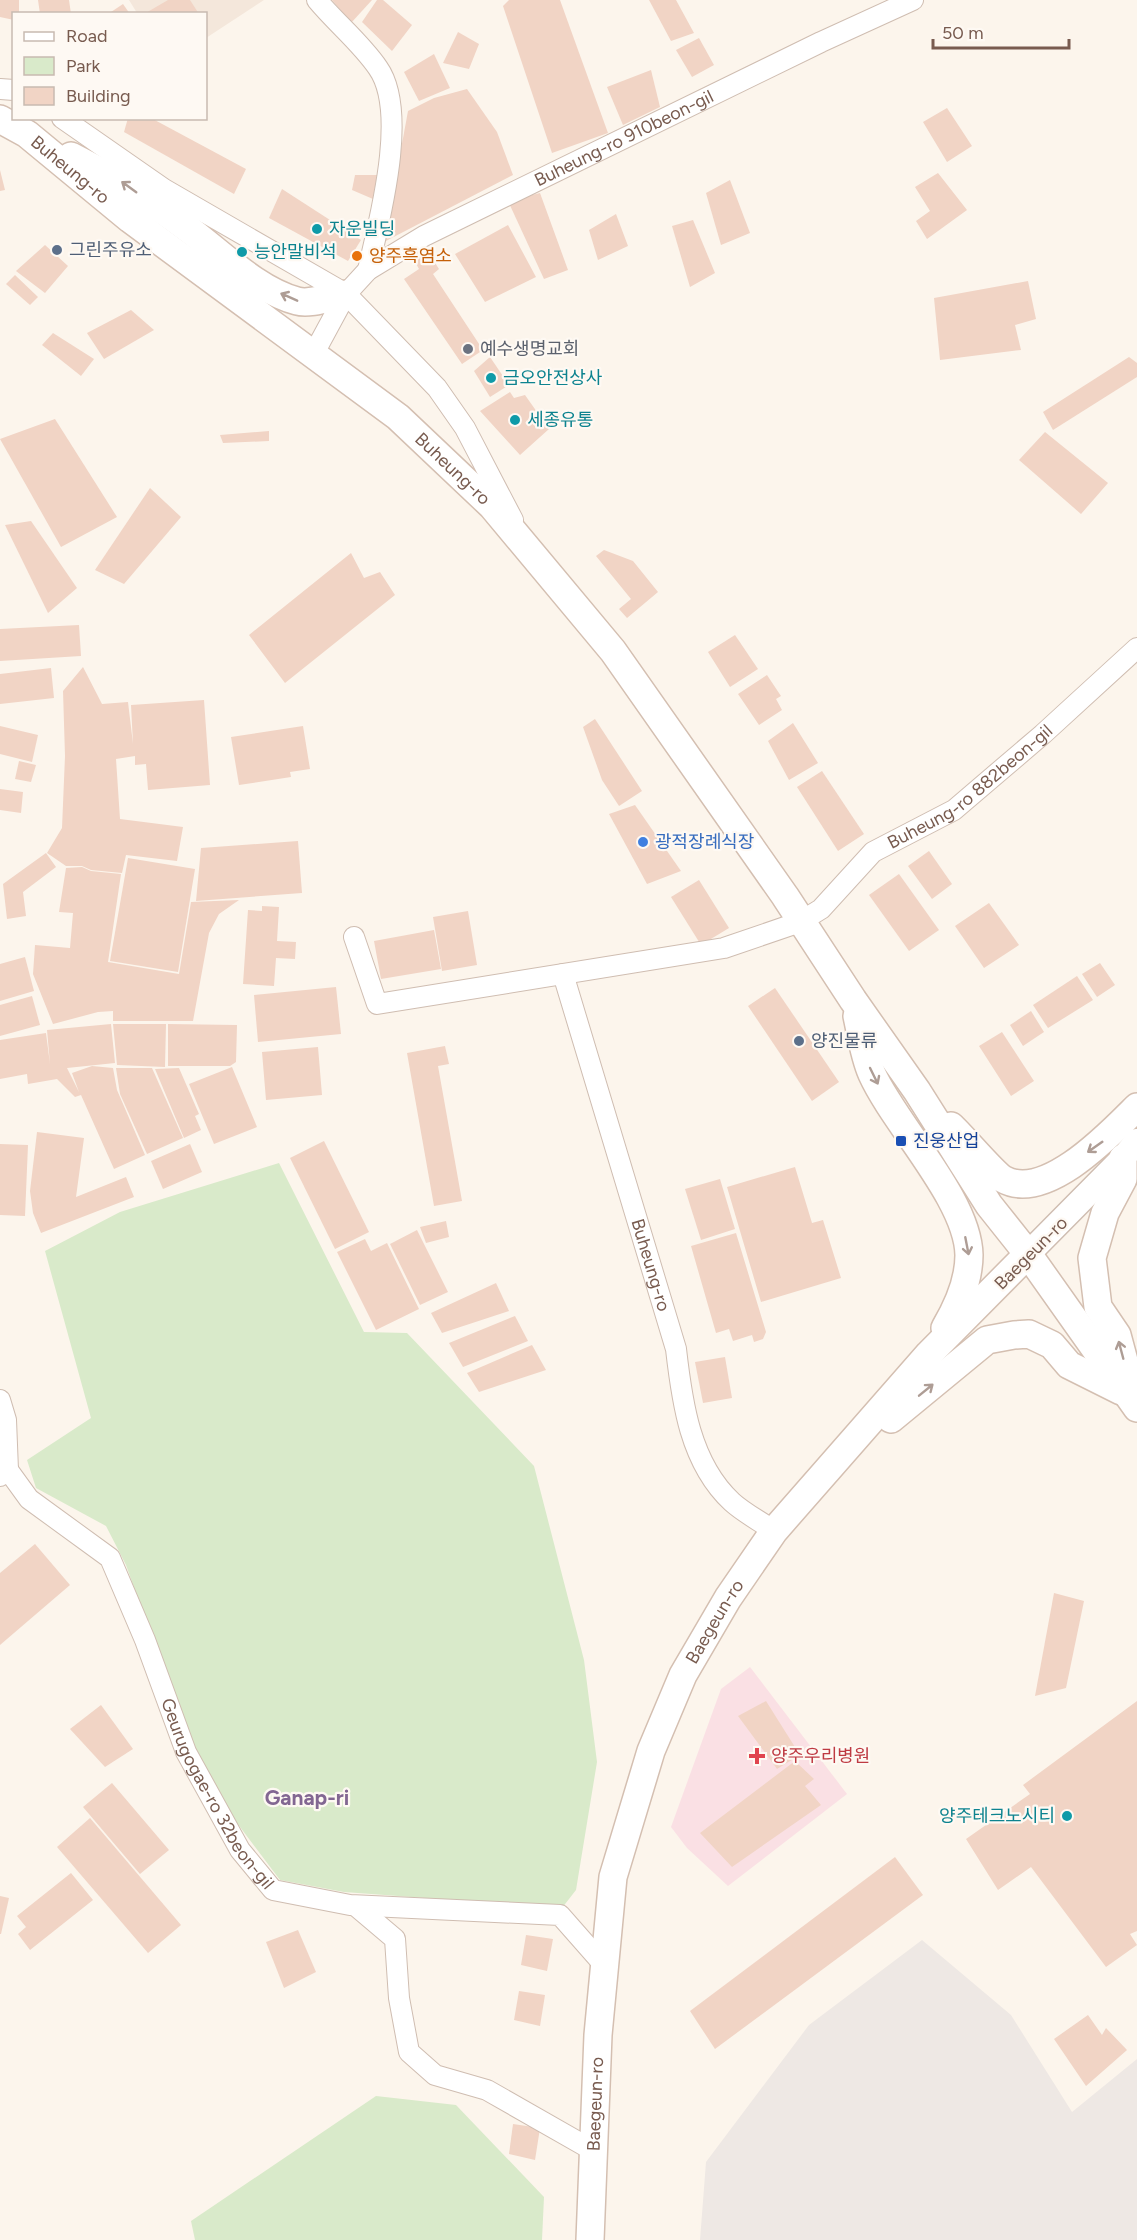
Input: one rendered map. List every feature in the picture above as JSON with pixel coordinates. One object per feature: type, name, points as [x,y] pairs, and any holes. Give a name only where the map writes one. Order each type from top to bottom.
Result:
[{"type":"main road","points":[[9,125],[121,181],[188,228],[228,263],[278,292],[298,302],[346,294]]},
{"type":"main road","name":"Buheung-ro","points":[[9,125],[130,219],[398,417],[485,499],[525,544],[613,651],[785,896],[800,922],[917,1091],[989,1205],[1028,1254],[1105,1366],[1135,1403]]},
{"type":"main road","points":[[853,1000],[871,1073],[932,1168],[959,1216],[969,1253],[968,1272],[958,1305],[929,1354]]},
{"type":"main road","points":[[917,1091],[1002,1179],[1020,1184],[1053,1177],[1104,1140],[1137,1107]]},
{"type":"main road","points":[[1133,1148],[1123,1179],[1105,1213],[1092,1258],[1098,1307],[1117,1335],[1135,1403]]},
{"type":"main road","points":[[932,1168],[989,1205]]},
{"type":"main road","name":"Baegeun-ro","points":[[590,2240],[603,1965],[614,1877],[651,1751],[683,1675],[722,1608],[774,1531],[816,1480],[908,1381],[929,1354],[1028,1254]]},
{"type":"main road","points":[[816,1480],[987,1340],[1029,1334],[1052,1345],[1069,1365],[1135,1403]]},
{"type":"street","points":[[317,0],[379,68],[389,93],[392,120],[386,180],[368,270]]},
{"type":"street","name":"Buheung-ro 910beon-gil","points":[[313,355],[346,294],[368,270],[424,236],[810,47],[913,0]]},
{"type":"street","points":[[65,120],[164,189],[346,294],[437,388],[465,428],[525,544]]},
{"type":"street","name":"Buheung-ro 882beon-gil","points":[[800,922],[821,909],[873,852],[954,810],[1043,734],[1137,648]]},
{"type":"street","points":[[354,937],[377,1004],[724,948],[800,922]]},
{"type":"street","name":"Buheung-ro","points":[[563,975],[676,1349],[683,1407],[703,1462],[732,1502],[774,1531]]},
{"type":"street","name":"Baegeun-ro","points":[[1028,1254],[1133,1148]]},
{"type":"street","points":[[0,1400],[6,1420],[4,1473]]},
{"type":"street","name":"Geurugogae-ro 32beon-gil","points":[[4,1473],[29,1499],[110,1558],[145,1640],[186,1752],[240,1850],[273,1890],[356,1906],[560,1916],[603,1965]]},
{"type":"street","points":[[356,1906],[395,1939],[399,1998],[409,2052],[435,2075],[487,2090],[594,2151]]},
{"type":"shaded area","points":[[129,0],[264,0],[207,37],[207,12],[136,12]]},
{"type":"shaded area","name":"양주우리병원","points":[[750,1667],[847,1794],[728,1886],[687,1848],[671,1827],[721,1689]]},
{"type":"shaded area","points":[[922,1940],[1011,2015],[1072,2112],[1137,2059],[1137,2240],[700,2240],[706,2162],[809,2025]]},
{"type":"green space","points":[[279,1163],[364,1332],[407,1333],[534,1466],[584,1660],[597,1762],[576,1890],[562,1908],[344,1892],[280,1880],[219,1799],[188,1741],[126,1565],[106,1526],[36,1488],[27,1460],[91,1418],[45,1251],[120,1212]]},
{"type":"green space","points":[[376,2096],[456,2105],[544,2197],[542,2240],[195,2240],[191,2221]]},
{"type":"building","points":[[0,0],[19,0],[19,12],[12,12],[12,20],[0,17]]},
{"type":"building","points":[[38,0],[69,0],[71,12],[40,12]]},
{"type":"building","points":[[168,0],[190,0],[198,12],[147,12]]},
{"type":"building","points":[[332,0],[372,0],[351,23]]},
{"type":"building","points":[[377,0],[383,0],[412,25],[392,51],[362,22]]},
{"type":"building","points":[[509,0],[560,0],[608,133],[552,153],[503,6]]},
{"type":"building","points":[[649,0],[676,0],[694,33],[671,41]]},
{"type":"building","points":[[123,4],[129,12],[111,12]]},
{"type":"building","points":[[458,32],[479,44],[469,69],[443,63]]},
{"type":"building","points":[[699,38],[714,65],[692,77],[676,50]]},
{"type":"building","points":[[434,54],[450,88],[419,101],[404,72]]},
{"type":"building","points":[[651,70],[660,107],[623,125],[607,87]]},
{"type":"building","points":[[467,89],[497,132],[513,175],[384,242],[408,111],[434,98]]},
{"type":"building","points":[[947,108],[972,146],[947,162],[923,122]]},
{"type":"building","points":[[127,120],[155,120],[246,169],[234,194],[124,132]]},
{"type":"building","points":[[0,170],[5,190],[0,191]]},
{"type":"building","points":[[938,173],[967,210],[927,239],[916,221],[930,211],[915,187]]},
{"type":"building","points":[[355,175],[377,175],[373,199],[352,190]]},
{"type":"building","points":[[730,180],[750,233],[721,245],[706,193]]},
{"type":"building","name":"자운빌딩","points":[[282,189],[361,240],[348,261],[269,218]]},
{"type":"building","points":[[540,193],[568,270],[544,279],[508,201]]},
{"type":"building","points":[[616,214],[628,246],[598,260],[589,230]]},
{"type":"building","points":[[693,220],[715,273],[690,287],[672,226]]},
{"type":"building","points":[[508,225],[536,277],[485,302],[455,254]]},
{"type":"building","points":[[45,245],[68,266],[45,293],[16,271]]},
{"type":"building","points":[[418,251],[423,256],[428,252],[439,269],[433,274],[483,350],[462,364],[404,279],[419,269],[412,256]]},
{"type":"building","points":[[15,275],[38,297],[30,305],[6,284]]},
{"type":"building","points":[[1028,281],[1036,319],[1015,325],[1021,350],[940,360],[934,298]]},
{"type":"building","points":[[131,310],[154,330],[104,359],[87,333]]},
{"type":"building","points":[[53,333],[94,359],[81,376],[42,345]]},
{"type":"building","name":"금오안전상사","points":[[490,357],[509,385],[490,397],[474,371]]},
{"type":"building","points":[[1129,357],[1137,363],[1137,377],[1053,430],[1043,412]]},
{"type":"building","name":"세종유통","points":[[510,392],[514,398],[525,395],[549,429],[520,455],[480,411]]},
{"type":"building","points":[[55,419],[117,517],[61,547],[0,439]]},
{"type":"building","points":[[269,431],[269,441],[223,443],[220,435]]},
{"type":"building","points":[[1045,432],[1108,483],[1081,514],[1019,460]]},
{"type":"building","points":[[150,488],[181,517],[124,584],[95,570]]},
{"type":"building","points":[[31,521],[77,588],[48,613],[5,525]]},
{"type":"building","points":[[604,550],[633,561],[658,592],[627,618],[619,609],[631,599],[596,556]]},
{"type":"building","points":[[351,553],[364,578],[380,572],[395,595],[285,683],[249,635]]},
{"type":"building","points":[[79,625],[81,656],[0,661],[0,629]]},
{"type":"building","points":[[735,635],[758,669],[730,687],[708,652]]},
{"type":"building","points":[[83,667],[102,704],[128,702],[133,744],[131,705],[204,700],[210,785],[148,790],[146,764],[135,765],[135,756],[116,759],[120,819],[183,827],[177,861],[126,855],[122,873],[91,870],[82,866],[66,866],[47,853],[62,828],[65,756],[63,691]]},
{"type":"building","points":[[51,668],[54,698],[0,704],[0,674]]},
{"type":"building","points":[[767,675],[781,696],[776,699],[782,710],[759,725],[738,694]]},
{"type":"building","points":[[595,719],[642,791],[619,806],[602,780],[583,727]]},
{"type":"building","points":[[793,723],[818,763],[789,780],[768,741]]},
{"type":"building","points":[[0,726],[38,735],[32,762],[0,754]]},
{"type":"building","points":[[303,726],[310,769],[290,772],[291,777],[239,785],[231,737]]},
{"type":"building","points":[[19,761],[36,765],[31,782],[15,779]]},
{"type":"building","points":[[822,771],[864,834],[838,851],[797,787]]},
{"type":"building","points":[[0,789],[23,792],[21,813],[0,810]]},
{"type":"building","name":"광적장례식장","points":[[635,805],[681,871],[647,884],[609,814]]},
{"type":"building","points":[[298,841],[302,893],[196,901],[201,848]]},
{"type":"building","points":[[929,851],[952,884],[932,899],[908,866]]},
{"type":"building","points":[[46,853],[56,867],[23,892],[26,916],[7,919],[3,884]]},
{"type":"building","points":[[128,858],[195,869],[178,972],[110,961]]},
{"type":"building","points":[[82,867],[91,871],[121,874],[108,962],[179,974],[191,902],[239,900],[219,914],[209,933],[193,1021],[113,1021],[113,1011],[98,1012],[53,1024],[33,974],[35,945],[70,948],[73,913],[59,912],[66,868]]},
{"type":"building","points":[[899,874],[939,930],[909,951],[869,895]]},
{"type":"building","points":[[699,880],[729,928],[701,945],[671,897]]},
{"type":"building","points":[[989,903],[1019,945],[984,968],[955,926]]},
{"type":"building","points":[[262,906],[279,907],[277,941],[296,942],[295,959],[276,958],[274,986],[243,984],[248,910],[262,911]]},
{"type":"building","points":[[468,911],[477,965],[442,971],[433,917]]},
{"type":"building","points":[[434,930],[441,969],[381,979],[374,941]]},
{"type":"building","points":[[25,957],[34,991],[0,1001],[0,964]]},
{"type":"building","points":[[1100,963],[1115,985],[1097,997],[1082,974]]},
{"type":"building","points":[[1077,976],[1093,1000],[1048,1028],[1033,1005]]},
{"type":"building","points":[[336,987],[341,1034],[258,1042],[254,995]]},
{"type":"building","points":[[775,988],[839,1082],[812,1101],[748,1006]]},
{"type":"building","points":[[32,996],[40,1025],[0,1036],[0,1005]]},
{"type":"building","points":[[1031,1011],[1044,1032],[1023,1046],[1010,1025]]},
{"type":"building","points":[[111,1024],[115,1063],[67,1068],[79,1092],[72,1073],[92,1066],[113,1068],[117,1090],[145,1155],[114,1169],[81,1095],[75,1097],[57,1079],[28,1084],[27,1074],[0,1079],[0,1040],[46,1033],[50,1064],[47,1030]]},
{"type":"building","points":[[113,1024],[166,1024],[165,1067],[117,1065]]},
{"type":"building","points":[[168,1024],[237,1025],[236,1062],[230,1066],[168,1066]]},
{"type":"building","points":[[1002,1032],[1034,1081],[1011,1096],[979,1046]]},
{"type":"building","points":[[445,1046],[449,1064],[438,1066],[462,1201],[434,1206],[407,1053]]},
{"type":"building","points":[[318,1047],[322,1095],[266,1100],[262,1052]]},
{"type":"building","points":[[232,1067],[257,1127],[214,1144],[189,1084]]},
{"type":"building","points":[[116,1068],[152,1068],[183,1138],[147,1154],[120,1094]]},
{"type":"building","points":[[179,1068],[199,1114],[195,1116],[201,1130],[184,1138],[155,1069]]},
{"type":"building","points":[[37,1132],[84,1138],[76,1197],[126,1177],[134,1197],[41,1233],[33,1213],[30,1191]]},
{"type":"building","points":[[324,1141],[369,1232],[335,1249],[290,1158]]},
{"type":"building","points":[[0,1144],[28,1145],[25,1216],[0,1215]]},
{"type":"building","points":[[190,1144],[202,1172],[163,1189],[151,1161]]},
{"type":"building","points":[[795,1167],[812,1223],[823,1220],[841,1278],[761,1302],[727,1187]]},
{"type":"building","points":[[720,1179],[735,1229],[701,1240],[685,1189]]},
{"type":"building","points":[[446,1221],[449,1237],[426,1243],[420,1227]]},
{"type":"building","points":[[417,1230],[448,1292],[420,1305],[390,1244]]},
{"type":"building","points":[[736,1233],[766,1332],[763,1339],[754,1342],[752,1335],[733,1341],[729,1329],[716,1333],[691,1246]]},
{"type":"building","points":[[365,1239],[371,1251],[387,1243],[419,1309],[376,1330],[337,1252]]},
{"type":"building","points":[[496,1283],[509,1311],[442,1333],[431,1313]]},
{"type":"building","points":[[515,1316],[528,1341],[463,1367],[449,1343]]},
{"type":"building","points":[[532,1345],[546,1370],[479,1392],[467,1373]]},
{"type":"building","points":[[725,1357],[732,1398],[703,1403],[695,1362]]},
{"type":"building","points":[[35,1544],[70,1585],[0,1645],[0,1573]]},
{"type":"building","points":[[1054,1593],[1084,1601],[1066,1688],[1035,1696]]},
{"type":"building","points":[[766,1701],[800,1755],[777,1769],[738,1716]]},
{"type":"building","name":"양주테크노시티","points":[[1137,1701],[1137,1931],[1130,1934],[1137,1945],[1106,1967],[1031,1867],[998,1890],[966,1839],[1030,1794],[1023,1785]]},
{"type":"building","points":[[101,1705],[133,1749],[105,1767],[70,1729]]},
{"type":"building","points":[[795,1761],[814,1779],[805,1786],[821,1805],[732,1867],[700,1833]]},
{"type":"building","points":[[112,1783],[169,1850],[140,1874],[83,1807]]},
{"type":"building","points":[[90,1818],[181,1925],[148,1953],[57,1847]]},
{"type":"building","points":[[895,1857],[923,1895],[715,2049],[690,2011]]},
{"type":"building","points":[[71,1873],[93,1900],[30,1950],[18,1934],[26,1927],[17,1916]]},
{"type":"building","points":[[0,1896],[9,1898],[1,1934],[0,1934]]},
{"type":"building","points":[[298,1930],[316,1972],[284,1988],[266,1942]]},
{"type":"building","points":[[526,1935],[553,1939],[547,1971],[521,1965]]},
{"type":"building","points":[[519,1991],[545,1995],[540,2026],[514,2020]]},
{"type":"building","points":[[1088,2015],[1102,2035],[1106,2028],[1127,2050],[1086,2086],[1054,2039]]},
{"type":"building","points":[[513,2124],[540,2128],[535,2160],[509,2154]]},
{"type":"place","name":"자운빌딩","points":[[317,229]]},
{"type":"place","name":"그린주유소","points":[[57,250]]},
{"type":"place","name":"능안말비석","points":[[242,252]]},
{"type":"place","name":"양주흑염소","points":[[357,256]]},
{"type":"place","name":"예수생명교회","points":[[468,349]]},
{"type":"place","name":"금오안전상사","points":[[491,378]]},
{"type":"place","name":"세종유통","points":[[515,420]]},
{"type":"place","name":"광적장례식장","points":[[643,842]]},
{"type":"place","name":"양진물류","points":[[799,1041]]},
{"type":"place","name":"진웅산업","points":[[901,1141]]},
{"type":"place","name":"양주우리병원","points":[[757,1756]]},
{"type":"place","name":"양주테크노시티","points":[[1067,1816]]},
{"type":"district","name":"Ganap-ri","points":[[307,1797]]}]
